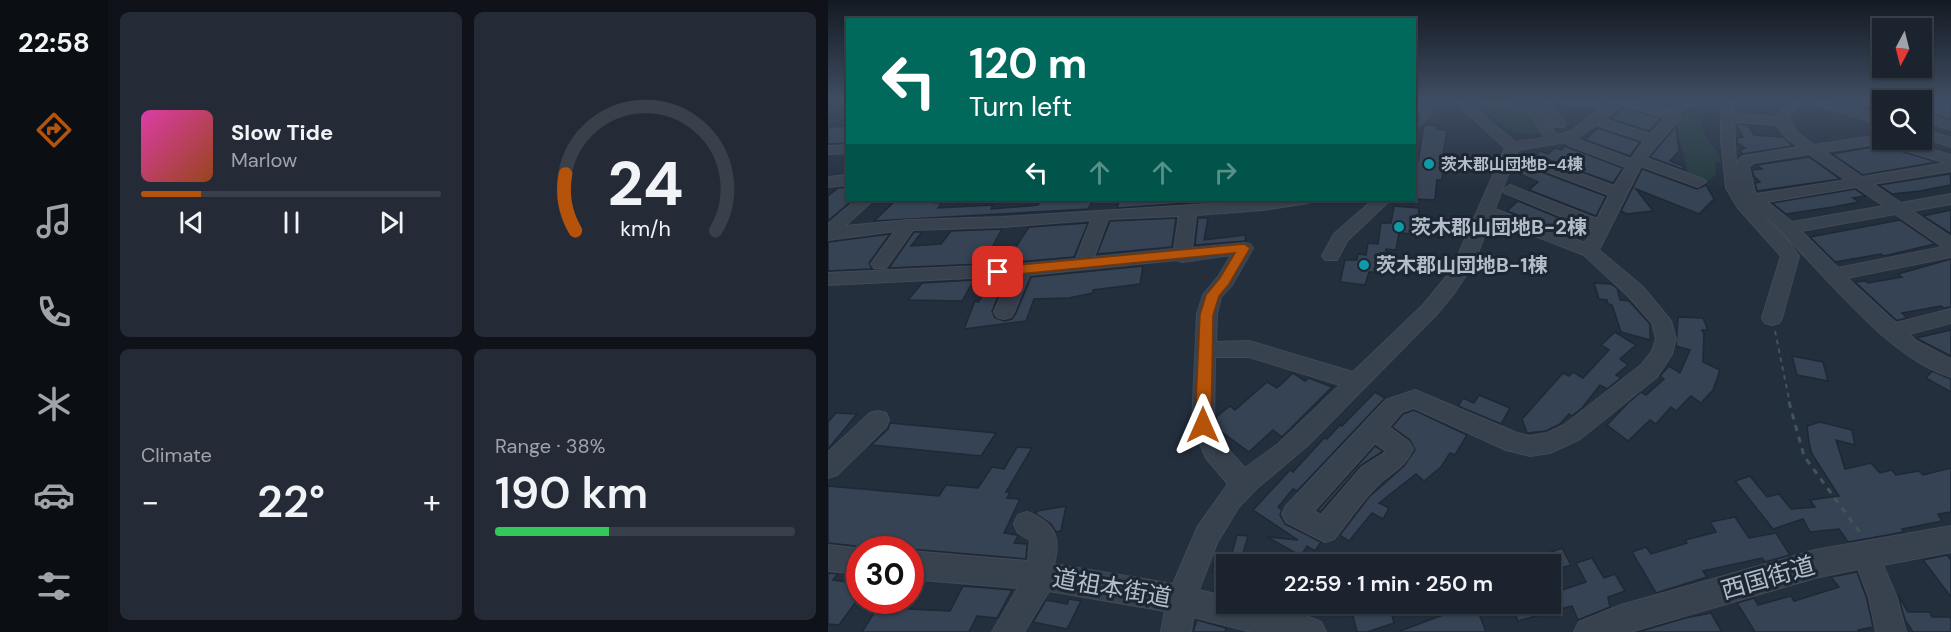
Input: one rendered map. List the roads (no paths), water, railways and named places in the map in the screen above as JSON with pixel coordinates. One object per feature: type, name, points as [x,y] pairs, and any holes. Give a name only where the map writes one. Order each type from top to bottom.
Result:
[{"type":"street","points":[[1492,129],[1512,147],[1554,141],[1576,134],[1582,129]]},
{"type":"street","points":[[1546,129],[1554,141]]},
{"type":"street","points":[[1623,129],[1651,139]]},
{"type":"street","points":[[1590,251],[1618,193],[1651,139],[1661,129]]},
{"type":"street","points":[[1728,129],[1729,162],[1735,194],[1779,237],[1790,256],[1772,318]]},
{"type":"street","points":[[1789,129],[1792,136],[1951,245]]},
{"type":"street","points":[[1932,136],[1951,143]]},
{"type":"street","points":[[1872,141],[1748,159],[1741,167],[1748,194],[1789,228],[1834,275],[1909,346],[1951,369]]},
{"type":"street","points":[[1573,142],[1698,182]]},
{"type":"street","points":[[1176,632],[1181,600],[1203,544],[1223,508],[1244,484],[1286,451],[1417,324],[1455,280],[1487,212],[1512,147]]},
{"type":"street","points":[[828,150],[846,149]]},
{"type":"street","points":[[1919,150],[1951,160]]},
{"type":"street","points":[[1530,160],[1618,193]]},
{"type":"street","points":[[1755,200],[1951,166]]},
{"type":"street","points":[[828,182],[846,180]]},
{"type":"street","points":[[1510,190],[1601,227]]},
{"type":"street","points":[[1789,228],[1951,199]]},
{"type":"street","points":[[828,244],[833,233],[864,201]]},
{"type":"street","points":[[833,233],[857,228],[1097,210],[1192,208],[1286,201]]},
{"type":"street","points":[[1331,256],[1340,238],[1381,201]]},
{"type":"street","points":[[1182,256],[1192,208]]},
{"type":"street","points":[[1083,263],[1097,210]]},
{"type":"street","points":[[1373,429],[1394,406],[1415,399],[1514,443],[1530,446],[1550,443],[1572,432],[1650,370],[1662,354],[1666,339],[1661,321],[1636,292],[1590,251],[1487,212]]},
{"type":"street","points":[[880,264],[908,225]]},
{"type":"street","points":[[828,279],[1022,270],[1182,256],[1244,248],[1224,281],[1212,295],[1207,315],[1203,425],[1214,451],[1224,466],[1244,484]]},
{"type":"street","points":[[1834,275],[1951,251]]},
{"type":"street","points":[[1004,312],[1022,270]]},
{"type":"street","points":[[1892,331],[1951,316]]},
{"type":"street","points":[[1205,350],[1250,349],[1356,381]]},
{"type":"street","points":[[828,466],[878,420]]},
{"type":"street","points":[[1007,632],[1040,575],[1044,546],[1042,537],[1034,526],[1027,524]]},
{"type":"street","name":"西国街道","points":[[1604,630],[1815,564],[1951,539]]},
{"type":"street","points":[[1871,554],[1891,632]]},
{"type":"street","points":[[828,558],[846,560]]},
{"type":"street","name":"道祖本街道","points":[[924,566],[1040,575],[1181,600],[1311,632]]},
{"type":"place","name":"茨木郡山団地B-4棟","points":[[1429,164]]},
{"type":"place","name":"茨木郡山団地B-2棟","points":[[1399,227]]},
{"type":"place","name":"茨木郡山団地B-1棟","points":[[1364,265]]}]
